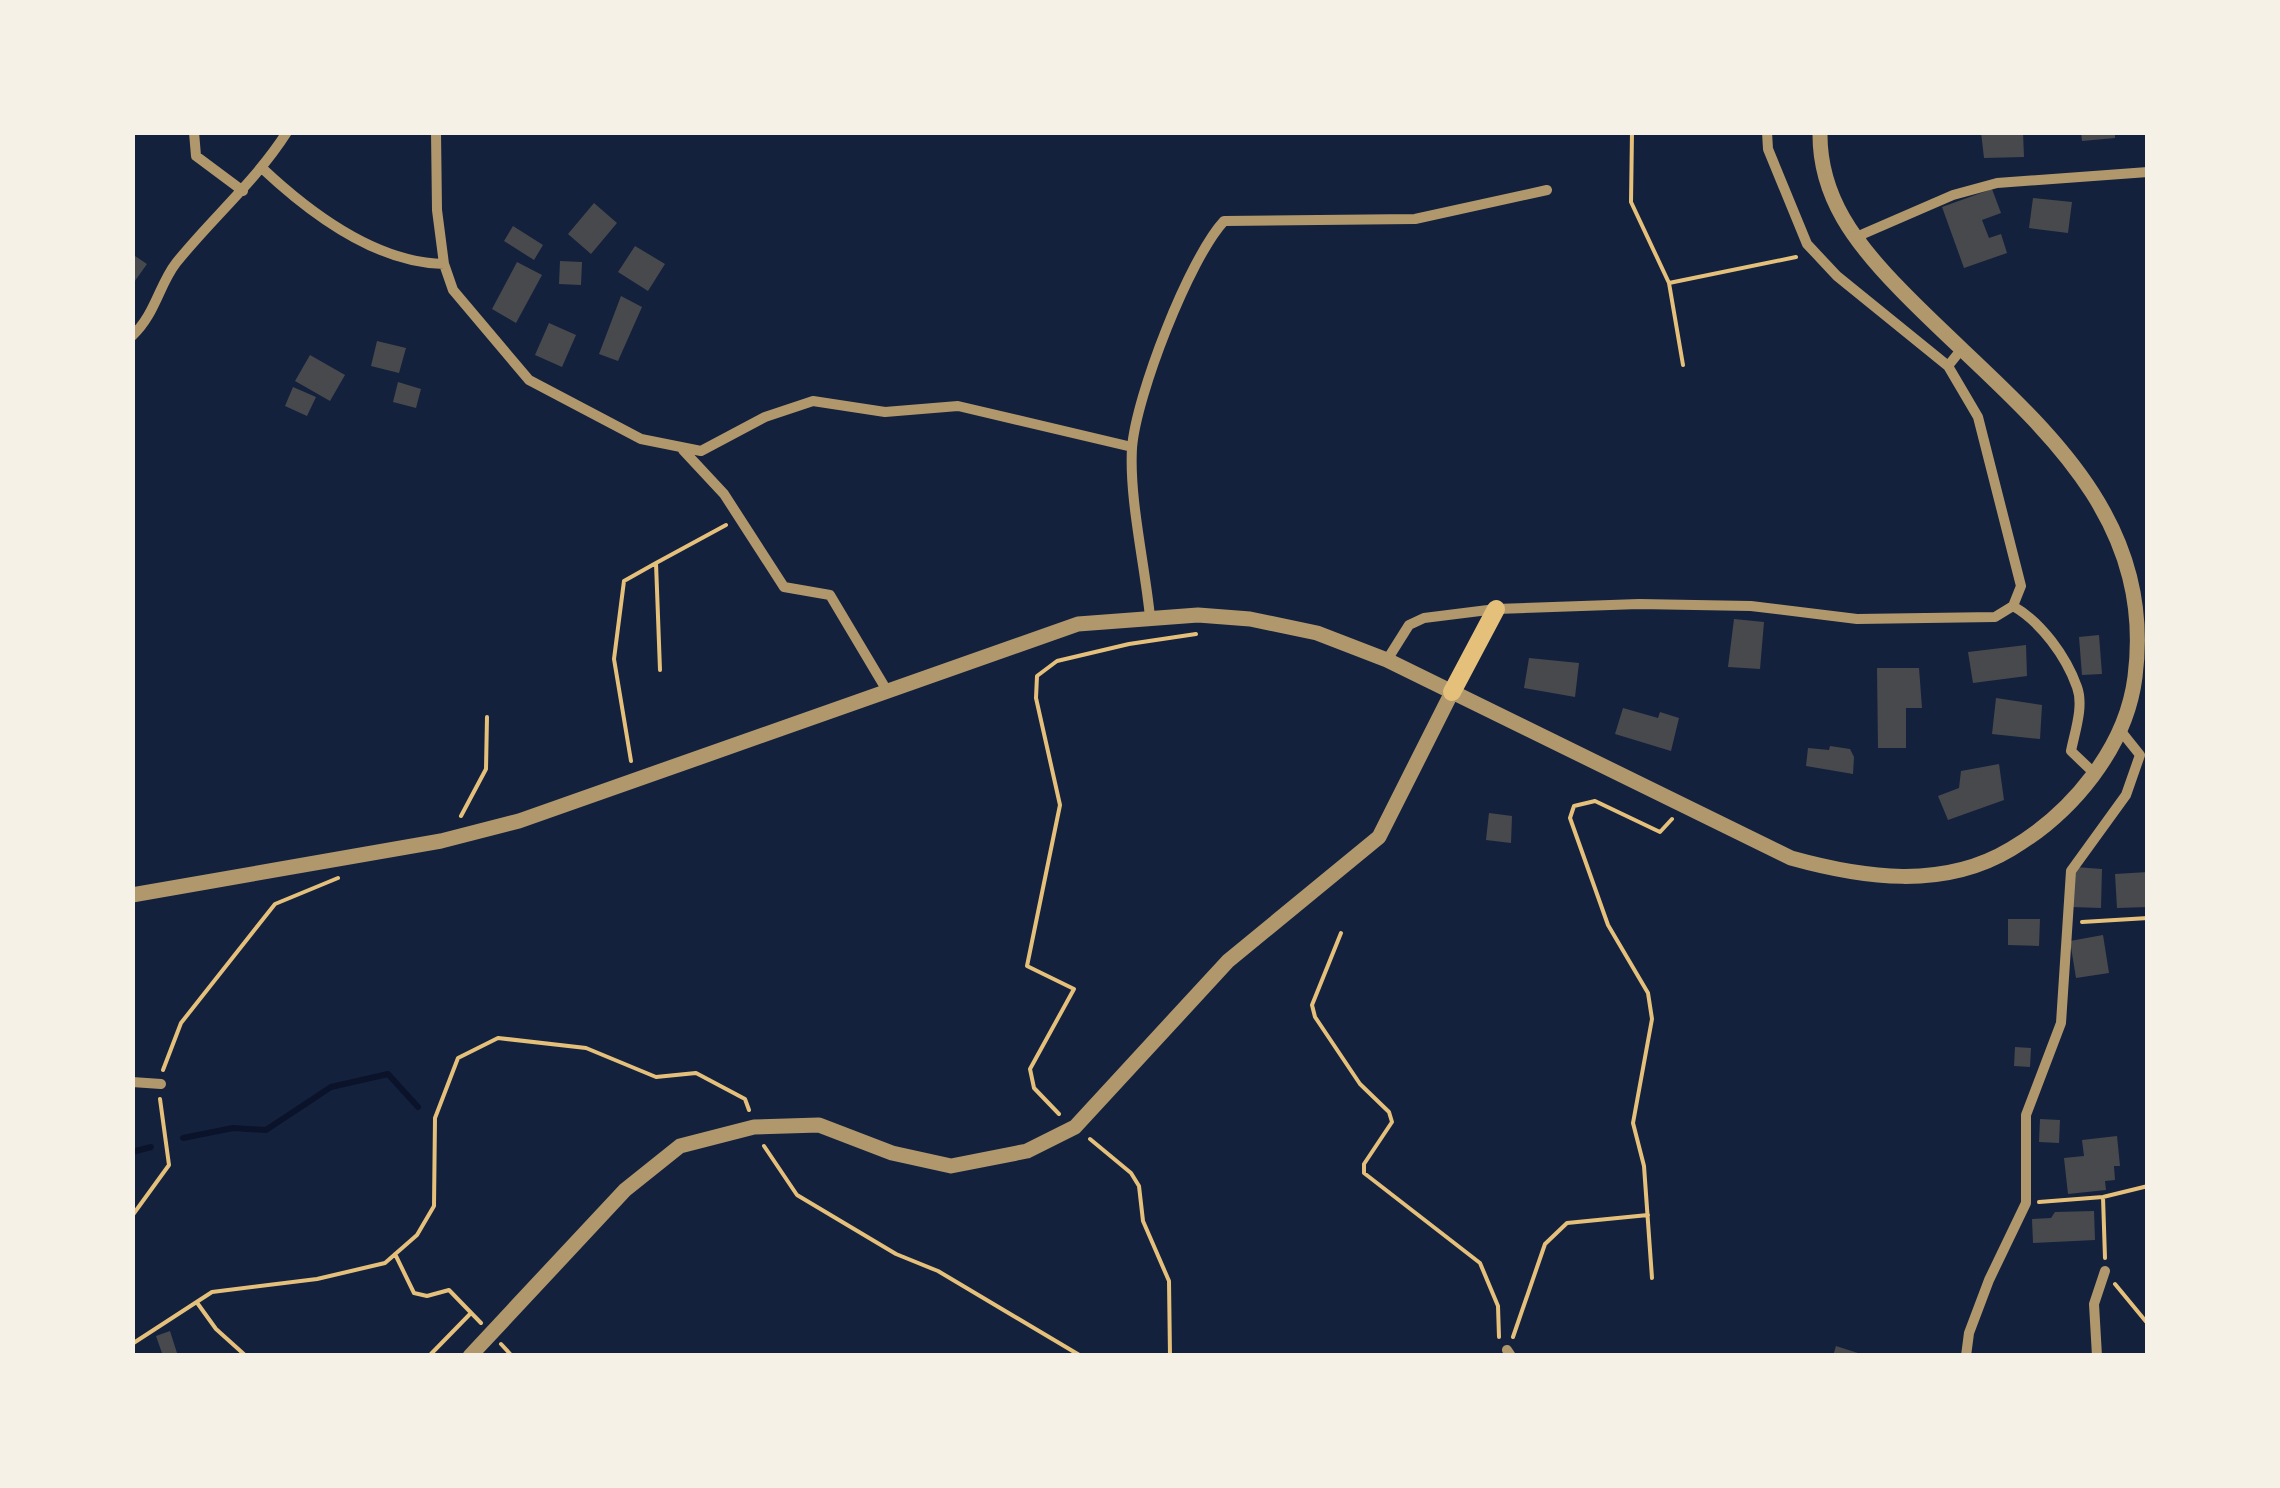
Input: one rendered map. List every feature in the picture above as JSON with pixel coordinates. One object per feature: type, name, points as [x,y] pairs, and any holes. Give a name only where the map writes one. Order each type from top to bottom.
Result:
[{"type":"main road","points":[[1452,692],[1496,610]]},
{"type":"street","points":[[194,132],[196,156],[243,191]]},
{"type":"street","points":[[132,336],[156,306],[174,266],[264,169],[287,132]]},
{"type":"street","points":[[436,132],[437,210],[444,264],[453,290],[530,380],[641,439],[701,451],[765,417],[813,401],[885,412],[958,406],[1132,447]]},
{"type":"street","points":[[1388,660],[1409,625],[1424,618],[1496,610],[1751,606],[1857,619],[1995,617],[2013,606],[2021,586],[1978,417],[1948,366],[1919,346],[1807,244],[1768,149],[1767,132]]},
{"type":"street","points":[[132,894],[342,860],[519,821],[1078,624],[1198,615],[1250,619],[1317,633],[1388,660],[1791,858],[1849,874],[1902,878],[1963,869],[2009,850],[2053,819],[2094,774],[2120,730],[2132,703],[2140,642],[2138,598],[2122,542],[2096,492],[2016,402],[1960,351],[1858,241],[1825,182],[1820,132]]},
{"type":"street","points":[[264,169],[307,211],[399,257],[444,264]]},
{"type":"street","points":[[1858,241],[1863,234],[1953,195],[1997,184],[2148,172]]},
{"type":"street","points":[[1150,617],[1132,447],[1158,353],[1204,243],[1224,222],[1415,219],[1547,190]]},
{"type":"street","points":[[1948,366],[1960,351]]},
{"type":"street","points":[[683,450],[739,518],[784,586],[830,595],[886,689]]},
{"type":"street","points":[[2013,606],[2037,619],[2078,688],[2079,716],[2070,751],[2094,774]]},
{"type":"street","points":[[470,1356],[625,1190],[680,1146],[754,1128],[819,1125],[892,1153],[950,1166],[1027,1151],[1075,1128],[1228,961],[1380,837],[1452,692]]},
{"type":"street","points":[[1966,1356],[1969,1332],[1989,1280],[2026,1203],[2026,1114],[2061,1022],[2071,871],[2126,795],[2140,755],[2120,730]]},
{"type":"street","points":[[132,1082],[161,1084]]},
{"type":"street","points":[[2097,1356],[2094,1304],[2105,1271]]},
{"type":"path","points":[[1632,132],[1631,202],[1669,283],[1683,366]]},
{"type":"path","points":[[1669,283],[1816,253]]},
{"type":"path","points":[[634,780],[614,659],[624,581],[739,518]]},
{"type":"path","points":[[656,563],[660,670]]},
{"type":"path","points":[[1170,1356],[1169,1282],[1143,1221],[1139,1186],[1131,1173],[1044,1102],[1034,1088],[1030,1069],[1074,989],[1027,966],[1060,804],[1036,698],[1037,676],[1056,661],[1129,644],[1186,639],[1196,635],[1198,615]]},
{"type":"path","points":[[448,839],[486,769],[487,717]]},
{"type":"path","points":[[1652,1278],[1644,1166],[1632,1124],[1652,1019],[1648,993],[1608,925],[1570,818],[1574,806],[1595,801],[1660,832],[1667,828],[1679,806]]},
{"type":"path","points":[[132,1216],[169,1164],[161,1084],[180,1023],[228,957],[275,904],[337,879],[342,860]]},
{"type":"path","points":[[2065,924],[2148,918]]},
{"type":"path","points":[[1341,933],[1312,1005],[1315,1017],[1360,1084],[1389,1112],[1392,1122],[1364,1164],[1364,1173],[1480,1264],[1498,1306],[1500,1339],[1509,1353]]},
{"type":"path","points":[[133,1342],[212,1292],[318,1279],[384,1262],[395,1254],[417,1235],[434,1206],[435,1118],[458,1058],[498,1038],[586,1048],[656,1077],[696,1073],[746,1099],[754,1128],[798,1195],[1081,1356]]},
{"type":"path","points":[[2026,1203],[2103,1198],[2148,1186]]},
{"type":"path","points":[[1509,1353],[1545,1244],[1567,1224],[1648,1215]]},
{"type":"path","points":[[395,1254],[414,1293],[427,1296],[449,1290],[512,1356]]},
{"type":"path","points":[[198,1304],[216,1329],[246,1356]]},
{"type":"path","points":[[429,1356],[471,1314]]},
{"type":"building","points":[[1981,132],[2023,132],[2024,157],[1984,158]]},
{"type":"building","points":[[2081,132],[2115,132],[2115,138],[2082,141]]},
{"type":"building","points":[[1992,189],[2001,213],[1982,220],[1989,238],[2001,234],[2007,253],[1964,268],[1942,207]]},
{"type":"building","points":[[2033,198],[2072,202],[2068,233],[2029,228]]},
{"type":"building","points":[[594,203],[617,223],[591,254],[568,234]]},
{"type":"building","points":[[513,226],[543,245],[534,260],[504,241]]},
{"type":"building","points":[[635,246],[665,264],[648,291],[618,272]]},
{"type":"building","points":[[132,254],[147,264],[132,285]]},
{"type":"building","points":[[560,261],[582,262],[581,285],[559,284]]},
{"type":"building","points":[[517,262],[542,275],[516,323],[492,309]]},
{"type":"building","points":[[621,296],[642,307],[618,361],[599,354]]},
{"type":"building","points":[[549,323],[576,335],[562,367],[535,355]]},
{"type":"building","points":[[377,341],[406,348],[399,373],[371,366]]},
{"type":"building","points":[[310,355],[345,375],[330,401],[295,381]]},
{"type":"building","points":[[398,382],[421,389],[416,408],[393,402]]},
{"type":"building","points":[[293,387],[316,397],[307,416],[285,406]]},
{"type":"building","points":[[1734,619],[1764,622],[1760,669],[1728,667]]},
{"type":"building","points":[[2099,635],[2102,674],[2082,675],[2079,637]]},
{"type":"building","points":[[2026,645],[2027,676],[1973,683],[1968,652]]},
{"type":"building","points":[[1529,658],[1579,663],[1575,697],[1524,688]]},
{"type":"building","points":[[1877,668],[1919,668],[1922,708],[1906,708],[1906,748],[1878,748]]},
{"type":"building","points":[[1996,698],[2042,705],[2040,739],[1992,734]]},
{"type":"building","points":[[1623,708],[1658,718],[1660,712],[1679,718],[1671,751],[1615,734]]},
{"type":"building","points":[[1830,746],[1850,749],[1854,757],[1853,774],[1806,766],[1808,748],[1829,750]]},
{"type":"building","points":[[1999,764],[2004,800],[1948,820],[1938,796],[1959,788],[1961,771]]},
{"type":"building","points":[[1489,813],[1512,816],[1511,843],[1486,840]]},
{"type":"building","points":[[2075,867],[2102,869],[2101,908],[2072,907]]},
{"type":"building","points":[[2148,872],[2148,907],[2117,908],[2115,874]]},
{"type":"building","points":[[2008,919],[2040,919],[2039,946],[2008,945]]},
{"type":"building","points":[[2103,935],[2109,973],[2076,978],[2070,941]]},
{"type":"building","points":[[2015,1047],[2031,1048],[2030,1067],[2014,1066]]},
{"type":"building","points":[[2040,1119],[2060,1120],[2059,1143],[2039,1142]]},
{"type":"building","points":[[2117,1136],[2120,1166],[2114,1166],[2115,1180],[2105,1181],[2106,1190],[2068,1194],[2064,1158],[2084,1156],[2082,1140]]},
{"type":"building","points":[[2094,1211],[2095,1240],[2033,1243],[2032,1219],[2051,1218],[2055,1212]]},
{"type":"building","points":[[170,1331],[177,1353],[163,1356],[156,1336]]},
{"type":"building","points":[[1836,1346],[1864,1355],[1864,1356],[1833,1356]]},
{"type":"waterway","points":[[183,1138],[233,1128],[266,1130],[331,1087],[388,1074],[418,1107]]},
{"type":"waterway","points":[[132,1152],[151,1147]]}]
